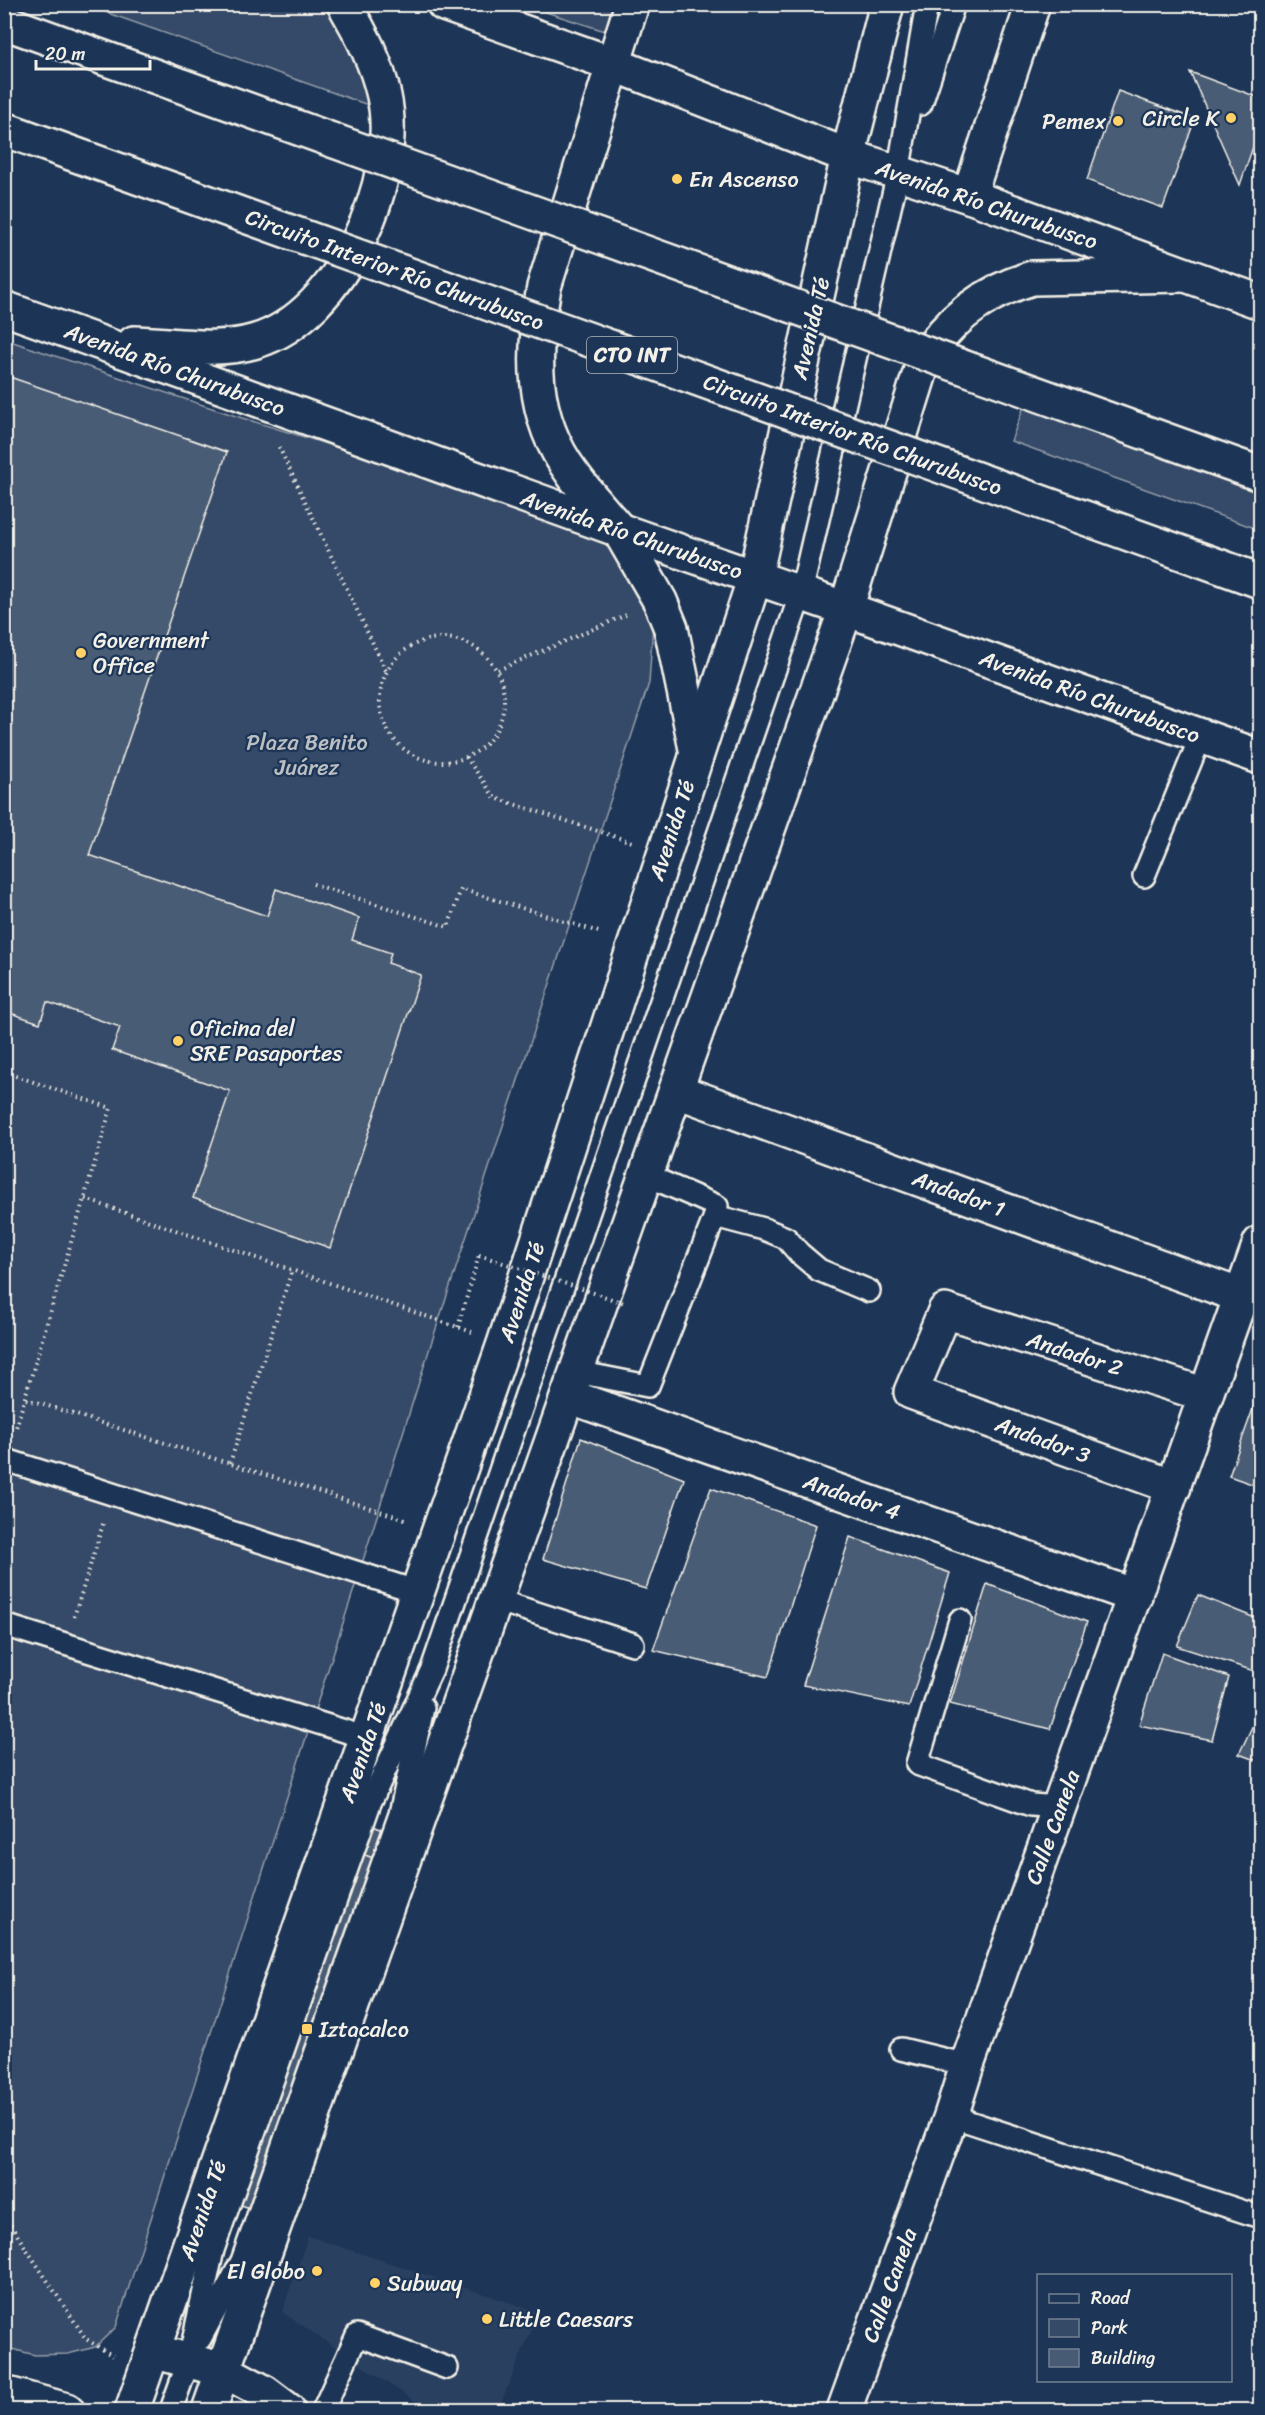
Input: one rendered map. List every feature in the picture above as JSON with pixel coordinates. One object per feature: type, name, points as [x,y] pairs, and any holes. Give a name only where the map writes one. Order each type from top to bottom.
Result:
[{"type":"main road","points":[[102,343],[226,347],[256,341],[285,328],[314,303],[338,274],[370,214],[380,182],[386,139],[384,96],[374,61],[344,4]]},
{"type":"main road","name":"Avenida Río Churubusco","points":[[444,4],[613,64],[848,156],[969,196],[1260,302]]},
{"type":"main road","points":[[632,4],[544,287],[536,331],[536,371],[542,410],[555,442],[571,471],[619,531],[660,601],[671,628],[696,751]]},
{"type":"main road","name":"Avenida Té","points":[[132,2410],[440,1530],[533,1255],[696,751],[755,577],[848,156],[887,4]]},
{"type":"main road","points":[[969,196],[1033,4]]},
{"type":"main road","points":[[4,22],[1260,474]]},
{"type":"main road","name":"Circuito Interior Río Churubusco","points":[[4,129],[1260,581]]},
{"type":"main road","points":[[209,2410],[846,609],[924,360],[935,341],[970,307],[1008,286],[1032,279],[1185,275]]},
{"type":"main road","name":"Avenida Río Churubusco","points":[[4,308],[619,531],[801,593],[1260,758]]},
{"type":"main road","name":"Andador 1","points":[[677,1091],[1241,1296]]},
{"type":"main road","name":"Calle Canela","points":[[844,2410],[951,2116],[967,2065],[1260,1243]]},
{"type":"main road","name":"Andador 2","points":[[911,1392],[945,1311],[1206,1395]]},
{"type":"main road","name":"Andador 4","points":[[573,1384],[1135,1596]]},
{"type":"main road","name":"Andador 3","points":[[911,1392],[1174,1487]]},
{"type":"main road","points":[[149,2363],[189,2360],[223,2370],[264,2392],[288,2410]]},
{"type":"main road","points":[[4,2393],[67,2410]]},
{"type":"lane","points":[[171,2410],[189,2360],[216,2239],[370,1803],[432,1669],[801,593],[898,173],[927,4]]},
{"type":"lane","points":[[898,173],[954,4]]},
{"type":"lane","points":[[1144,876],[1201,736]]},
{"type":"lane","points":[[573,1384],[648,1386],[715,1216],[717,1206],[646,1175]]},
{"type":"lane","points":[[715,1216],[764,1229],[786,1238],[819,1270],[869,1291]]},
{"type":"lane","points":[[6,1460],[418,1592]]},
{"type":"lane","points":[[496,1600],[633,1644]]},
{"type":"lane","points":[[960,1620],[917,1764],[1031,1804],[1060,1807]]},
{"type":"lane","points":[[4,1625],[367,1738]]},
{"type":"lane","points":[[189,2360],[242,2261],[400,1814],[432,1669]]},
{"type":"lane","points":[[901,2049],[967,2065]]},
{"type":"lane","points":[[951,2116],[1260,2217]]},
{"type":"lane","points":[[323,2410],[357,2335],[447,2368]]},
{"type":"path","points":[[255,398],[387,673]]},
{"type":"path","points":[[498,670],[660,601]]},
{"type":"path","points":[[449,637],[477,647],[498,670],[505,699],[498,729],[478,751],[466,757],[450,763],[421,760],[395,743],[381,717],[381,686],[387,673],[395,659],[419,642],[449,637]]},
{"type":"path","points":[[466,757],[495,798],[664,852]]},
{"type":"path","points":[[313,884],[448,927],[461,889],[634,943]]},
{"type":"path","points":[[4,1072],[111,1108],[6,1460]]},
{"type":"path","points":[[84,1199],[458,1327],[479,1255],[624,1302]]},
{"type":"path","points":[[230,1463],[292,1270]]},
{"type":"path","points":[[26,1399],[440,1530]]},
{"type":"path","points":[[66,1644],[113,1495]]},
{"type":"path","points":[[4,2215],[86,2339],[149,2363]]},
{"type":"shaded area","points":[[308,2236],[539,2312],[498,2410],[428,2410],[282,2312]]},
{"type":"green space","points":[[613,4],[605,31],[524,5]]},
{"type":"green space","points":[[85,5],[357,5],[374,107]]},
{"type":"green space","name":"Plaza Benito Juárez","points":[[4,339],[239,417],[563,517],[615,550],[653,623],[649,683],[431,1344],[116,2327],[95,2347],[68,2354],[35,2355],[4,2347]]},
{"type":"green space","points":[[1026,401],[1260,491],[1260,530],[1011,441]]},
{"type":"building","points":[[1190,72],[1260,98],[1260,126],[1240,185]]},
{"type":"building","points":[[1118,91],[1195,119],[1163,208],[1087,180]]},
{"type":"building","name":"Government Office","points":[[4,375],[227,452],[89,855],[267,916],[276,889],[359,918],[352,940],[391,953],[388,963],[421,975],[330,1248],[193,1198],[230,1091],[112,1050],[120,1027],[47,1002],[40,1023],[4,1011]]},
{"type":"building","points":[[1255,1403],[1260,1404],[1260,1487],[1229,1476]]},
{"type":"building","points":[[581,1438],[684,1479],[646,1589],[543,1559]]},
{"type":"building","points":[[711,1488],[816,1525],[768,1677],[653,1650]]},
{"type":"building","points":[[850,1537],[950,1573],[909,1707],[803,1685]]},
{"type":"building","points":[[987,1584],[1087,1622],[1050,1729],[950,1704]]},
{"type":"building","points":[[1198,1595],[1260,1620],[1260,1673],[1177,1646]]},
{"type":"building","points":[[1162,1653],[1229,1677],[1212,1740],[1139,1725]]},
{"type":"building","points":[[1260,1710],[1260,1762],[1239,1754]]},
{"type":"building","points":[[373,1826],[386,1831],[372,1871],[359,1867]]},
{"type":"building","points":[[352,1850],[386,1863],[261,2212],[227,2200]]},
{"type":"place","name":"Circle K","points":[[1231,118]]},
{"type":"place","name":"Pemex","points":[[1118,121]]},
{"type":"place","name":"En Ascenso","points":[[677,179]]},
{"type":"place","name":"Government Office","points":[[81,653]]},
{"type":"place","name":"Oficina del SRE Pasaportes","points":[[178,1041]]},
{"type":"place","name":"Iztacalco","points":[[307,2029]]},
{"type":"place","name":"El Globo","points":[[317,2271]]},
{"type":"place","name":"Subway","points":[[375,2283]]},
{"type":"place","name":"Little Caesars","points":[[487,2319]]}]
